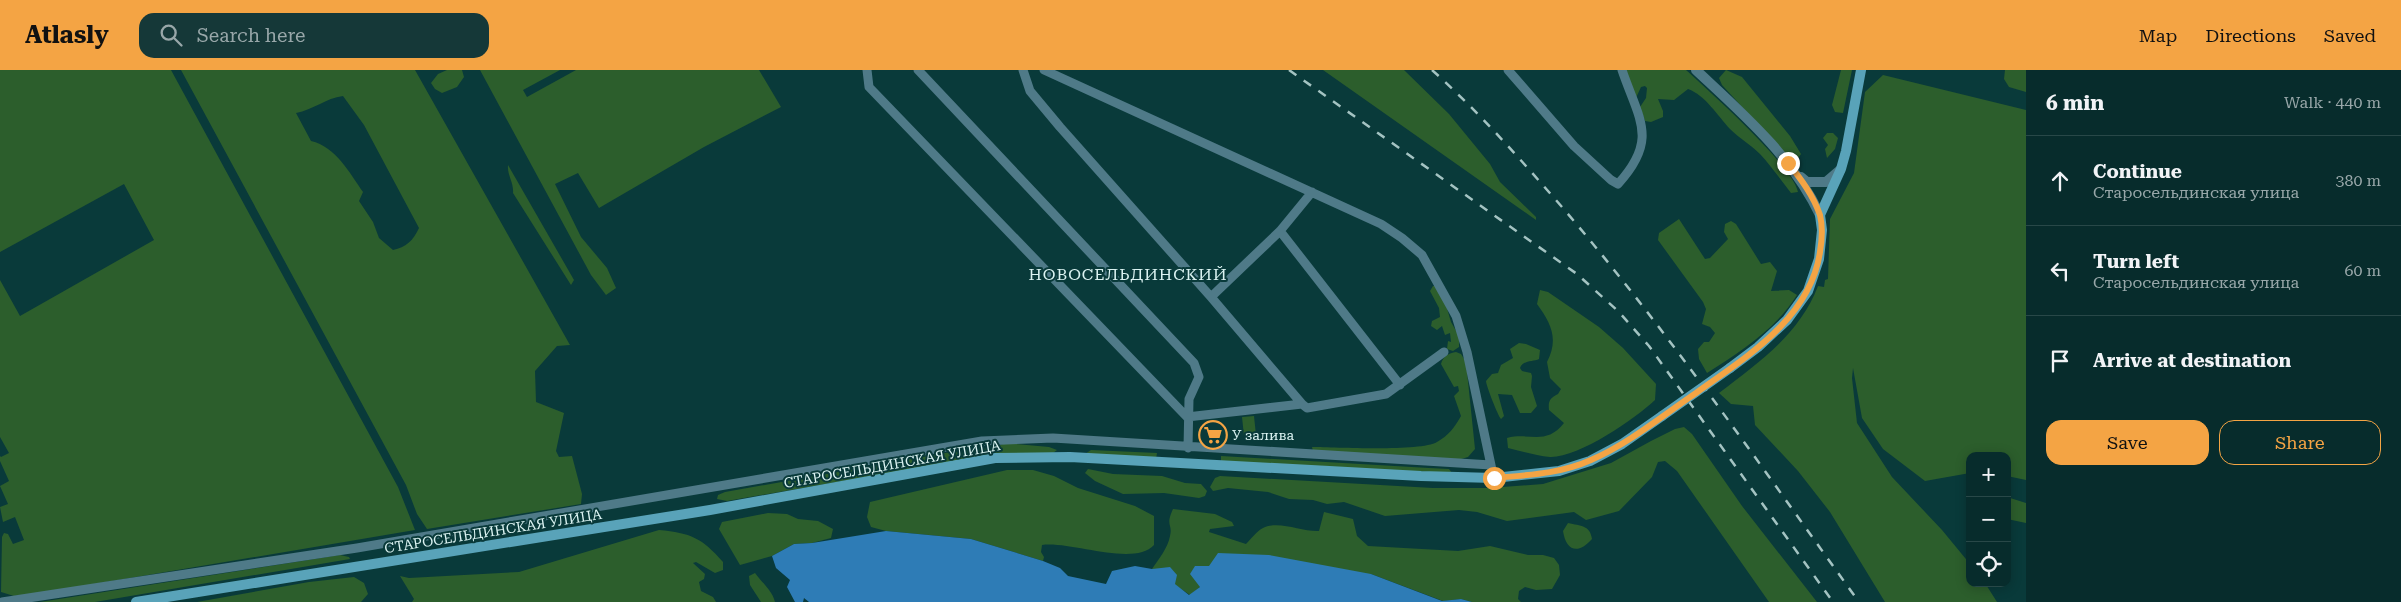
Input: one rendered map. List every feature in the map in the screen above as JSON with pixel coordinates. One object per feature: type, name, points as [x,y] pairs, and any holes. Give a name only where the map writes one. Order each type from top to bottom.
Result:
[{"type":"main road","points":[[1820,215],[1841,169],[1861,70]]},
{"type":"main road","name":"СТАРОСЕЛЬДИНСКАЯ УЛИЦА","points":[[136,602],[701,512],[995,458],[1070,457],[1421,476],[1494,478],[1559,471],[1590,461],[1622,444],[1758,347],[1787,320],[1808,291],[1820,252],[1822,230],[1820,215]]},
{"type":"street","points":[[868,70],[869,87],[1187,417]]},
{"type":"street","points":[[918,70],[1194,364],[1199,377],[1189,399],[1187,417],[1188,448]]},
{"type":"street","points":[[1023,70],[1030,91],[1075,146],[1212,297],[1307,408],[1386,394],[1444,352]]},
{"type":"street","points":[[1044,70],[1381,224],[1422,255],[1456,316],[1467,352],[1494,478]]},
{"type":"street","points":[[1508,70],[1574,146],[1611,180],[1618,184],[1638,158],[1643,144],[1642,127],[1622,70]]},
{"type":"street","name":"СТАРОСЕЛЬДИНСКАЯ УЛИЦА","points":[[1696,70],[1771,144],[1798,175],[1808,189],[1820,215]]},
{"type":"street","points":[[1798,175],[1807,182],[1826,182],[1841,169]]},
{"type":"street","points":[[1212,297],[1280,231],[1312,192]]},
{"type":"street","points":[[1280,231],[1400,385]]},
{"type":"street","points":[[1187,417],[1302,404]]},
{"type":"street","points":[[2,602],[357,548],[982,441],[1053,438],[1188,448],[1491,465]]},
{"type":"street","points":[[1070,440],[1070,457]]},
{"type":"green space","points":[[0,70],[171,70],[398,487],[415,530],[47,592],[14,596],[1,592],[2,537],[4,533],[8,534],[13,544],[24,540],[15,517],[3,522],[0,507],[8,504],[0,486],[9,481],[0,461],[0,456],[9,453],[0,437],[0,280],[20,316],[154,240],[124,184],[0,252]]},
{"type":"green space","points":[[181,70],[415,70],[570,345],[557,346],[535,371],[536,402],[564,413],[556,451],[559,457],[572,456],[582,494],[581,504],[427,529],[417,514],[406,485]],"holes":[[[343,96],[364,125],[419,228],[409,243],[393,250],[379,238],[373,222],[359,201],[363,192],[347,169],[335,154],[320,144],[311,141],[296,113]]]},
{"type":"green space","points":[[447,70],[462,70],[464,77],[457,87],[442,93],[435,89],[431,83],[438,74]]},
{"type":"green space","points":[[480,70],[560,70],[523,90],[527,97],[576,70],[759,70],[781,107],[704,147],[599,208],[578,173],[555,184],[581,237],[607,268],[616,288],[606,295],[591,275]]},
{"type":"green space","points":[[1323,70],[1404,70],[1449,114],[1490,164],[1500,182],[1536,217],[1536,220]]},
{"type":"green space","points":[[1622,70],[1686,70],[1766,147],[1792,180],[1798,192],[1791,193],[1760,154],[1730,129],[1706,101],[1688,89],[1674,100],[1658,99],[1663,111],[1663,117],[1651,122],[1645,121],[1640,107],[1646,98],[1647,88],[1645,86],[1641,87],[1635,100]]},
{"type":"green space","points":[[1726,70],[1742,77],[1790,136],[1801,154],[1797,160],[1789,158],[1722,85],[1719,78]]},
{"type":"green space","points":[[1841,70],[1852,70],[1843,113],[1835,112],[1832,105]]},
{"type":"green space","points":[[2005,70],[2026,70],[2026,92],[2009,87],[2004,79]]},
{"type":"green space","points":[[1883,75],[2026,110],[2026,480],[2011,477],[2011,452],[1966,452],[1966,474],[1925,481],[1883,449],[1862,418],[1853,368],[1852,378],[1857,423],[1892,477],[1942,530],[1966,559],[1966,587],[1988,587],[1997,602],[1885,602],[1830,512],[1798,471],[1755,425],[1753,406],[1731,404],[1719,393],[1763,358],[1789,333],[1810,303],[1818,286],[1824,287],[1825,280],[1828,279],[1830,219],[1854,173],[1865,92]]},
{"type":"green space","points":[[1827,133],[1833,133],[1838,138],[1835,149],[1827,158],[1825,149],[1828,145],[1823,138]]},
{"type":"green space","points":[[508,165],[574,280],[571,285],[513,193]]},
{"type":"green space","points":[[1679,219],[1705,259],[1710,258],[1728,239],[1724,232],[1725,224],[1731,221],[1736,224],[1761,264],[1770,262],[1777,271],[1771,291],[1789,290],[1797,295],[1768,329],[1745,348],[1707,373],[1699,359],[1698,349],[1704,342],[1709,342],[1715,333],[1710,327],[1702,324],[1706,309],[1703,302],[1658,240],[1659,233]]},
{"type":"green space","points":[[1433,286],[1437,286],[1446,305],[1451,322],[1459,336],[1459,347],[1453,351],[1447,349],[1448,341],[1451,342],[1450,333],[1445,335],[1442,326],[1437,330],[1431,326],[1432,321],[1440,317],[1439,308],[1430,291]]},
{"type":"green space","points":[[1540,290],[1548,292],[1599,327],[1623,348],[1656,384],[1655,400],[1646,408],[1606,436],[1562,456],[1534,455],[1508,448],[1507,438],[1544,436],[1551,434],[1564,423],[1549,410],[1550,400],[1561,389],[1550,378],[1547,362],[1551,354],[1553,339],[1546,318],[1537,304]]},
{"type":"green space","points":[[1519,343],[1540,350],[1539,359],[1526,362],[1520,368],[1522,371],[1531,373],[1531,387],[1537,406],[1531,413],[1520,413],[1512,395],[1498,394],[1504,416],[1501,419],[1486,381],[1492,374],[1498,373],[1501,365],[1513,358],[1510,349]]},
{"type":"green space","points":[[1456,352],[1461,354],[1466,362],[1475,449],[1468,457],[1458,460],[1313,451],[1312,447],[1414,447],[1428,445],[1441,440],[1451,431],[1461,416],[1454,396],[1459,391],[1458,386],[1454,387],[1441,364],[1447,355]]},
{"type":"green space","points":[[1254,416],[1256,435],[1244,436],[1242,417]]},
{"type":"green space","points":[[1684,427],[1692,434],[1742,506],[1817,602],[1769,602],[1677,471],[1665,461],[1658,462],[1652,477],[1619,511],[1586,520],[1574,512],[1507,521],[1477,512],[1459,510],[1385,516],[1344,502],[1327,504],[1313,500],[1289,499],[1268,492],[1228,488],[1213,491],[1210,487],[1215,478],[1220,476],[1433,488],[1489,488],[1543,484],[1611,463],[1675,429]]},
{"type":"green space","points":[[1006,443],[1049,447],[1057,450],[1053,453],[998,454],[727,501],[717,499],[718,495],[725,492],[945,453],[991,448]]},
{"type":"green space","points":[[1091,450],[1157,453],[1156,459],[1085,454]]},
{"type":"green space","points":[[1221,456],[1449,469],[1452,473],[1221,463]]},
{"type":"green space","points":[[1088,469],[1113,474],[1162,476],[1185,483],[1201,484],[1207,491],[1205,496],[1199,498],[1164,493],[1123,494],[1095,481],[1085,473]]},
{"type":"green space","points":[[1007,470],[1033,470],[1054,476],[1078,488],[1135,506],[1154,516],[1154,545],[1145,551],[1132,554],[1117,554],[1069,546],[1042,545],[1043,561],[971,539],[886,531],[871,527],[867,517],[870,502]]},
{"type":"green space","points":[[2011,498],[2026,503],[2026,523],[2011,520]]},
{"type":"green space","points":[[1173,509],[1215,514],[1232,522],[1234,526],[1210,529],[1209,532],[1246,544],[1259,531],[1269,526],[1276,525],[1319,531],[1324,512],[1353,519],[1357,536],[1368,546],[1458,551],[1490,546],[1528,555],[1543,555],[1554,558],[1559,565],[1560,575],[1552,589],[1536,590],[1525,587],[1519,591],[1518,599],[1521,602],[1472,602],[1461,599],[1443,601],[1371,574],[1200,587],[1190,595],[1152,569],[1169,540],[1171,532],[1169,522]]},
{"type":"green space","points":[[768,513],[787,514],[798,519],[818,521],[833,529],[831,538],[812,543],[794,544],[772,556],[740,565],[719,529],[722,522]]},
{"type":"green space","points":[[1568,523],[1587,529],[1592,539],[1577,549],[1570,547],[1563,531]]},
{"type":"green space","points":[[659,530],[680,533],[695,538],[709,547],[723,562],[723,570],[715,573],[696,562],[693,563],[705,574],[704,579],[699,582],[701,591],[713,597],[716,602],[412,602],[414,599],[400,576],[409,578],[519,572]]},
{"type":"green space","points":[[340,555],[350,559],[95,602],[40,602]]},
{"type":"green space","points":[[755,573],[769,590],[775,602],[761,602],[750,585],[749,576]]},
{"type":"green space","points":[[354,577],[364,583],[368,594],[361,602],[197,602],[309,582]]},
{"type":"water","points":[[886,531],[971,539],[1043,561],[1060,568],[1068,576],[1106,584],[1112,571],[1135,566],[1152,569],[1170,567],[1177,575],[1175,584],[1189,595],[1200,587],[1190,574],[1195,566],[1209,566],[1218,553],[1269,555],[1371,574],[1442,601],[1461,599],[1472,602],[809,602],[804,598],[803,602],[795,602],[787,587],[790,580],[776,568],[772,556],[794,544],[812,543]]},
{"type":"railway","points":[[1289,70],[1577,274],[1619,312],[1649,346],[1833,602]]},
{"type":"railway","points":[[1432,70],[1499,137],[1602,254],[1714,401],[1859,602]]},
{"type":"place","name":"У залива","points":[[1213,435]]},
{"type":"district","name":"НОВОСЕЛЬДИНСКИЙ","points":[[1128,274]]},
{"type":"route","points":[[1494,478],[1559,471],[1590,461],[1622,444],[1758,347],[1787,320],[1808,291],[1815,274],[1819,259],[1822,230],[1820,215],[1808,189],[1788,163]]}]
